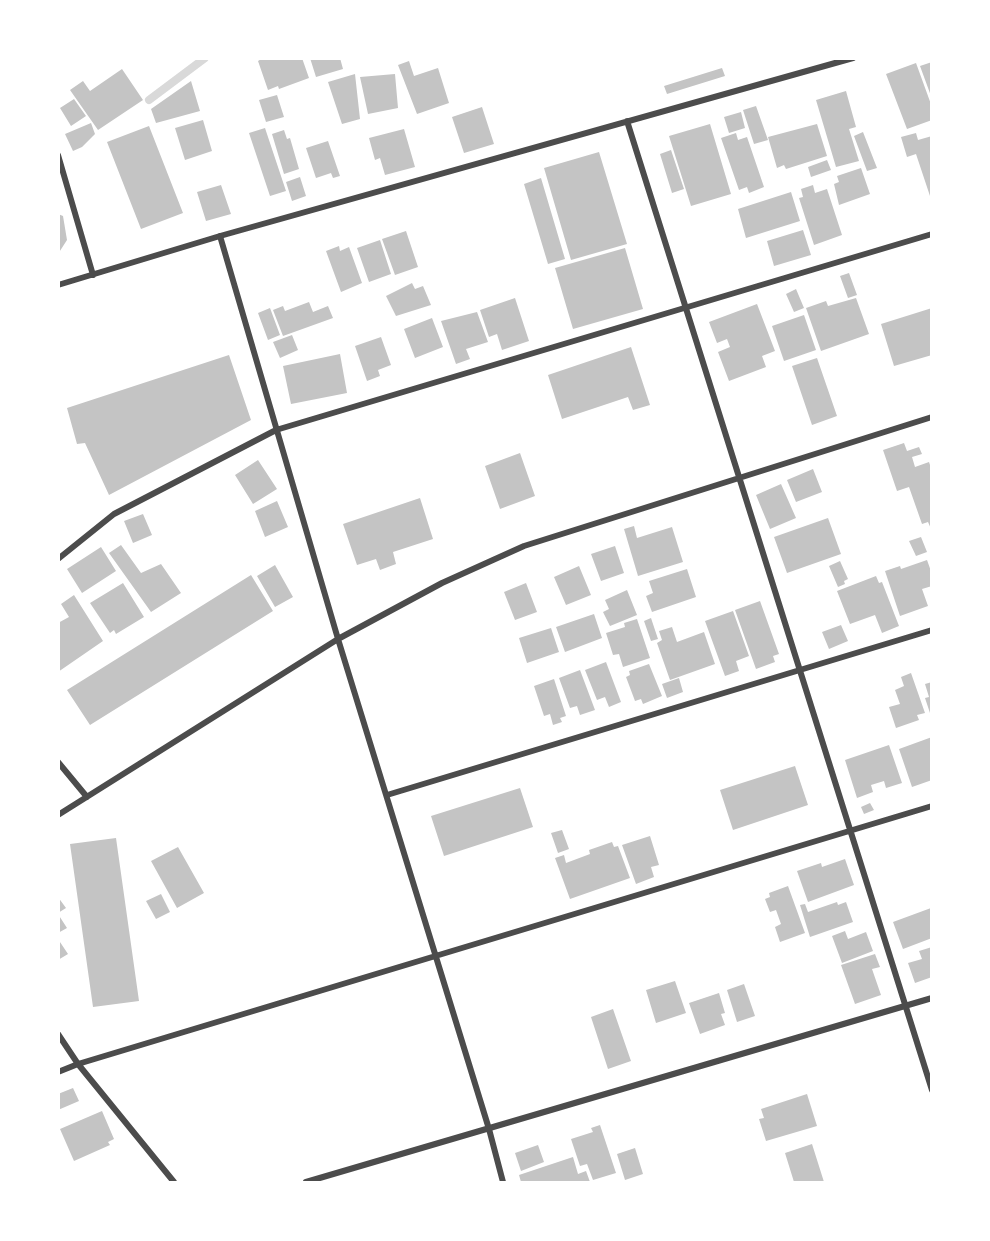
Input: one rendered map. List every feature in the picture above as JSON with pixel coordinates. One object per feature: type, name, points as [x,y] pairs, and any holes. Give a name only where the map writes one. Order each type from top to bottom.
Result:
[{"type":"street","points":[[58,285],[220,236],[853,58]]},
{"type":"street","points":[[627,121],[932,1090]]},
{"type":"street","points":[[58,155],[93,274]]},
{"type":"street","points":[[58,559],[114,514],[276,430],[932,234]]},
{"type":"street","points":[[220,236],[338,639],[489,1129],[503,1182]]},
{"type":"street","points":[[58,815],[338,639],[442,583],[524,546],[932,417]]},
{"type":"street","points":[[387,795],[932,630]]},
{"type":"street","points":[[58,762],[87,797]]},
{"type":"street","points":[[58,1072],[435,955],[932,806]]},
{"type":"street","points":[[306,1182],[932,998]]},
{"type":"street","points":[[58,1034],[78,1064],[174,1182]]},
{"type":"building","points":[[263,58],[302,58],[309,78],[279,89],[278,86],[268,90],[258,61]]},
{"type":"building","points":[[310,58],[340,58],[343,69],[316,77]]},
{"type":"building","points":[[409,61],[414,76],[438,68],[449,103],[417,114],[398,65]]},
{"type":"building","points":[[932,62],[932,96],[931,96],[920,66]]},
{"type":"building","points":[[916,63],[932,107],[932,120],[907,129],[886,74]]},
{"type":"building","points":[[722,68],[725,76],[667,94],[664,86]]},
{"type":"building","points":[[122,69],[143,100],[98,130],[70,90],[83,81],[90,91]]},
{"type":"building","points":[[355,74],[360,119],[342,124],[328,82]]},
{"type":"building","points":[[395,74],[398,108],[368,114],[360,77]]},
{"type":"building","points":[[191,81],[200,111],[156,123],[151,109]]},
{"type":"building","points":[[846,91],[856,127],[849,129],[859,161],[836,167],[816,100]]},
{"type":"building","points":[[277,95],[284,117],[266,122],[259,100]]},
{"type":"building","points":[[74,99],[86,116],[71,126],[60,108]]},
{"type":"building","points":[[756,106],[768,140],[754,144],[743,110]]},
{"type":"building","points":[[482,107],[494,144],[464,153],[452,117]]},
{"type":"building","points":[[741,112],[745,128],[729,133],[724,117]]},
{"type":"building","points":[[203,120],[212,151],[185,160],[175,128]]},
{"type":"building","points":[[91,123],[95,134],[82,147],[73,151],[65,134]]},
{"type":"building","points":[[710,124],[731,194],[691,206],[669,136]]},
{"type":"building","points":[[817,124],[827,156],[786,169],[784,165],[777,168],[768,137]]},
{"type":"building","points":[[149,126],[183,213],[141,229],[107,142]]},
{"type":"building","points":[[265,128],[286,191],[270,196],[249,133]]},
{"type":"building","points":[[404,129],[415,167],[385,175],[380,158],[375,160],[369,138]]},
{"type":"building","points":[[284,130],[287,139],[290,138],[299,169],[284,174],[272,134]]},
{"type":"building","points":[[863,132],[877,168],[867,171],[854,136]]},
{"type":"building","points":[[736,133],[738,140],[747,137],[764,187],[749,193],[747,187],[739,190],[721,138]]},
{"type":"building","points":[[916,133],[918,140],[932,136],[932,202],[916,154],[907,157],[901,137]]},
{"type":"building","points":[[328,141],[340,176],[333,178],[331,173],[316,178],[306,148]]},
{"type":"building","points":[[671,150],[684,189],[672,193],[660,154]]},
{"type":"building","points":[[599,152],[627,244],[571,260],[544,168]]},
{"type":"building","points":[[827,160],[831,170],[811,177],[808,167]]},
{"type":"building","points":[[861,168],[870,194],[839,205],[834,184],[839,182],[837,176]]},
{"type":"building","points":[[300,177],[306,196],[292,201],[286,182]]},
{"type":"building","points":[[541,178],[565,259],[548,264],[524,184]]},
{"type":"building","points":[[221,185],[231,214],[206,221],[197,192]]},
{"type":"building","points":[[813,185],[815,193],[827,189],[842,235],[814,245],[799,198],[803,197],[801,189]]},
{"type":"building","points":[[791,192],[800,221],[746,238],[738,209]]},
{"type":"building","points":[[58,214],[63,216],[67,240],[58,254]]},
{"type":"building","points":[[803,230],[811,255],[774,266],[767,241]]},
{"type":"building","points":[[406,231],[418,267],[395,275],[382,239]]},
{"type":"building","points":[[380,240],[391,274],[369,282],[357,248]]},
{"type":"building","points":[[339,246],[340,251],[349,247],[362,283],[341,292],[326,251]]},
{"type":"building","points":[[625,248],[643,309],[573,329],[555,268]]},
{"type":"building","points":[[849,273],[857,295],[848,298],[840,276]]},
{"type":"building","points":[[412,283],[415,289],[423,286],[431,305],[396,316],[386,296]]},
{"type":"building","points":[[796,289],[804,308],[794,312],[786,294]]},
{"type":"building","points":[[515,298],[529,341],[502,350],[497,334],[489,337],[480,310]]},
{"type":"building","points":[[856,298],[869,334],[821,351],[806,308],[826,301],[828,306]]},
{"type":"building","points":[[309,302],[313,312],[328,306],[333,318],[283,336],[273,310],[283,306],[285,311]]},
{"type":"building","points":[[757,304],[775,351],[762,356],[766,367],[729,381],[718,352],[730,347],[727,339],[717,343],[709,322]]},
{"type":"building","points":[[270,308],[280,335],[268,340],[258,313]]},
{"type":"building","points":[[932,308],[932,355],[894,366],[881,324]]},
{"type":"building","points":[[477,312],[488,342],[466,349],[470,359],[456,364],[441,321]]},
{"type":"building","points":[[804,315],[816,350],[784,361],[772,326]]},
{"type":"building","points":[[432,318],[443,347],[415,358],[404,329]]},
{"type":"building","points":[[292,335],[298,350],[280,358],[273,342]]},
{"type":"building","points":[[381,337],[391,365],[378,370],[380,376],[367,381],[355,346]]},
{"type":"building","points":[[631,347],[650,405],[633,410],[628,397],[562,419],[548,375]]},
{"type":"building","points":[[340,354],[347,393],[291,404],[283,366]]},
{"type":"building","points":[[229,355],[251,420],[109,495],[85,443],[77,444],[67,408]]},
{"type":"building","points":[[817,358],[837,416],[812,425],[792,366]]},
{"type":"building","points":[[904,443],[907,451],[919,447],[922,454],[912,457],[915,467],[929,462],[932,471],[932,531],[928,522],[922,524],[909,487],[897,491],[883,450]]},
{"type":"building","points":[[520,453],[535,496],[500,509],[485,466]]},
{"type":"building","points":[[258,460],[277,489],[253,504],[235,475]]},
{"type":"building","points":[[813,469],[822,492],[796,502],[787,480]]},
{"type":"building","points":[[781,484],[796,518],[770,529],[756,495]]},
{"type":"building","points":[[420,498],[433,539],[393,552],[396,564],[380,570],[376,559],[357,565],[343,524]]},
{"type":"building","points":[[277,501],[288,527],[265,537],[255,511]]},
{"type":"building","points":[[143,514],[152,535],[133,543],[124,521]]},
{"type":"building","points":[[828,518],[841,554],[787,573],[774,537]]},
{"type":"building","points":[[634,526],[637,538],[672,527],[683,562],[638,576],[624,529]]},
{"type":"building","points":[[921,537],[927,552],[916,556],[909,541]]},
{"type":"building","points":[[121,545],[141,573],[161,564],[181,593],[151,612],[109,553]]},
{"type":"building","points":[[615,546],[624,573],[601,581],[591,554]]},
{"type":"building","points":[[101,547],[116,571],[82,593],[67,569]]},
{"type":"building","points":[[927,560],[932,574],[932,586],[922,589],[928,606],[900,616],[885,571],[900,566],[901,569]]},
{"type":"building","points":[[840,561],[848,579],[844,581],[845,584],[838,587],[829,566]]},
{"type":"building","points":[[275,565],[293,597],[275,607],[257,576]]},
{"type":"building","points":[[579,566],[591,595],[566,605],[554,577]]},
{"type":"building","points":[[687,569],[696,597],[652,612],[646,596],[653,593],[649,581]]},
{"type":"building","points":[[251,575],[273,611],[90,725],[67,690]]},
{"type":"building","points":[[876,576],[879,583],[882,582],[899,626],[882,633],[875,615],[850,624],[837,591]]},
{"type":"building","points":[[123,583],[144,617],[116,634],[114,630],[110,633],[90,603]]},
{"type":"building","points":[[526,583],[537,612],[515,620],[504,592]]},
{"type":"building","points":[[627,590],[637,615],[610,626],[603,612],[609,609],[605,600]]},
{"type":"building","points":[[74,595],[103,641],[58,672],[58,623],[69,617],[61,604]]},
{"type":"building","points":[[760,601],[779,654],[773,656],[775,662],[756,669],[735,610]]},
{"type":"building","points":[[733,611],[749,656],[736,661],[739,671],[725,676],[705,621]]},
{"type":"building","points":[[594,614],[602,638],[565,652],[556,627]]},
{"type":"building","points":[[651,618],[658,639],[651,641],[644,621]]},
{"type":"building","points":[[637,619],[650,658],[623,667],[619,654],[613,655],[606,633],[625,627],[624,623]]},
{"type":"building","points":[[841,625],[848,641],[829,649],[822,632]]},
{"type":"building","points":[[672,627],[677,642],[704,632],[715,664],[670,680],[657,643],[662,640],[659,631]]},
{"type":"building","points":[[551,628],[559,652],[527,663],[519,638]]},
{"type":"building","points":[[606,662],[621,702],[609,707],[605,697],[597,700],[585,670]]},
{"type":"building","points":[[649,664],[662,696],[643,704],[641,699],[635,701],[626,677],[630,675],[629,671]]},
{"type":"building","points":[[580,670],[595,710],[580,715],[577,706],[570,708],[559,678]]},
{"type":"building","points":[[911,673],[925,713],[917,715],[919,720],[896,728],[889,707],[900,704],[895,690],[904,686],[901,677]]},
{"type":"building","points":[[679,678],[683,692],[667,698],[662,684]]},
{"type":"building","points":[[554,679],[566,716],[560,718],[562,722],[553,725],[550,714],[544,716],[534,686]]},
{"type":"building","points":[[932,682],[931,716],[925,698],[929,697],[925,684]]},
{"type":"building","points":[[932,737],[932,780],[912,787],[899,749]]},
{"type":"building","points":[[889,745],[902,783],[886,788],[884,781],[871,785],[873,792],[857,798],[845,760]]},
{"type":"building","points":[[795,766],[808,805],[733,830],[720,790]]},
{"type":"building","points":[[520,788],[533,827],[444,856],[431,816]]},
{"type":"building","points":[[870,803],[874,810],[864,814],[861,807]]},
{"type":"building","points":[[562,830],[569,849],[558,853],[551,833]]},
{"type":"building","points":[[650,836],[659,865],[651,867],[654,877],[636,884],[622,845]]},
{"type":"building","points":[[116,838],[139,1001],[93,1007],[70,844]]},
{"type":"building","points":[[612,842],[614,847],[618,846],[630,878],[570,899],[555,858],[564,855],[566,863],[590,854],[589,850]]},
{"type":"building","points":[[178,847],[204,893],[177,908],[151,861]]},
{"type":"building","points":[[845,859],[854,885],[808,902],[797,871],[821,863],[822,867]]},
{"type":"building","points":[[788,886],[805,933],[780,942],[775,927],[781,924],[776,910],[770,912],[765,899],[770,897],[769,893]]},
{"type":"building","points":[[161,894],[170,912],[156,919],[146,901]]},
{"type":"building","points":[[58,897],[66,908],[58,913]]},
{"type":"building","points":[[837,902],[838,905],[846,902],[853,922],[810,937],[800,905],[805,904],[808,912]]},
{"type":"building","points":[[931,908],[932,938],[903,949],[893,922]]},
{"type":"building","points":[[58,914],[67,928],[58,933]]},
{"type":"building","points":[[845,931],[848,939],[866,932],[873,951],[842,963],[832,936]]},
{"type":"building","points":[[58,939],[68,954],[58,960]]},
{"type":"building","points":[[932,947],[932,977],[915,983],[908,963],[922,959],[919,951]]},
{"type":"building","points":[[875,954],[880,967],[872,969],[881,995],[855,1004],[841,965]]},
{"type":"building","points":[[675,981],[686,1013],[656,1023],[646,990]]},
{"type":"building","points":[[744,984],[755,1016],[737,1022],[727,990]]},
{"type":"building","points":[[719,993],[725,1013],[721,1014],[725,1025],[700,1034],[689,1003]]},
{"type":"building","points":[[613,1009],[631,1061],[608,1069],[591,1017]]},
{"type":"building","points":[[73,1088],[79,1101],[58,1110],[58,1094]]},
{"type":"building","points":[[807,1094],[817,1126],[766,1141],[759,1119],[764,1118],[761,1109]]},
{"type":"building","points":[[102,1111],[114,1139],[108,1142],[110,1145],[74,1161],[60,1129]]},
{"type":"building","points":[[600,1125],[616,1173],[593,1180],[587,1164],[580,1166],[571,1139],[593,1132],[591,1128]]},
{"type":"building","points":[[812,1144],[824,1182],[794,1182],[785,1153]]},
{"type":"building","points":[[538,1145],[544,1162],[521,1171],[515,1153]]},
{"type":"building","points":[[635,1148],[643,1174],[625,1180],[617,1154]]},
{"type":"building","points":[[573,1157],[578,1174],[586,1171],[590,1182],[521,1182],[519,1175]]},
{"type":"waterway","points":[[149,100],[205,58]]}]
